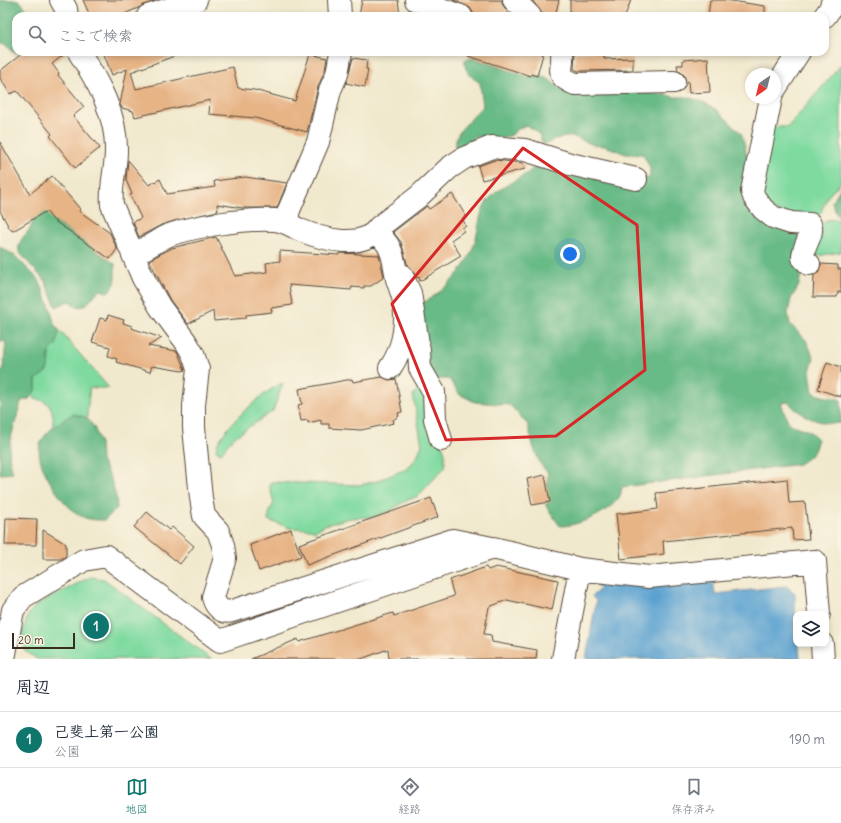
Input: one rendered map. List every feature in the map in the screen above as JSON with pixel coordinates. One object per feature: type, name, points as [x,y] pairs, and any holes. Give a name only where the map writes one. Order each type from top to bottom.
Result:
[{"type":"street","points":[[61,0],[66,12]]},
{"type":"street","points":[[160,12],[196,0]]},
{"type":"street","points":[[339,0],[340,12]]},
{"type":"street","points":[[416,0],[450,12]]},
{"type":"street","points":[[514,0],[526,12]]},
{"type":"street","points":[[828,12],[832,0]]},
{"type":"street","points":[[82,56],[93,74],[115,126],[116,152],[111,195],[112,205],[143,278],[160,307],[186,342],[198,369],[194,405],[194,428],[201,498],[204,516],[218,531],[223,544],[225,558],[213,597],[214,603],[223,611],[232,611],[452,540],[493,548],[580,569],[649,577],[815,561],[820,611]]},
{"type":"street","points":[[286,223],[289,210],[318,142],[330,90],[337,74],[338,56]]},
{"type":"street","points":[[562,56],[561,75],[564,79],[575,84],[674,82]]},
{"type":"street","points":[[781,81],[796,56]]},
{"type":"street","points":[[770,104],[752,191],[762,209],[773,217],[791,223],[810,224],[811,232],[802,252],[803,258],[809,264]]},
{"type":"street","points":[[133,255],[147,249],[154,243],[180,232],[226,223],[249,221],[270,220],[286,223],[310,234],[330,239],[352,241],[375,233],[379,227],[418,197],[440,176],[464,158],[484,149],[499,146],[534,152],[570,164],[636,179]]},
{"type":"street","points":[[375,233],[381,236],[396,262],[396,270],[405,311],[401,347],[390,368]]},
{"type":"street","points":[[396,270],[402,276],[410,293],[419,350],[420,368],[434,392],[435,419],[442,440]]},
{"type":"street","points":[[4,659],[13,610],[23,597],[84,560],[106,556],[220,640],[493,548]]},
{"type":"street","points":[[563,659],[580,569]]},
{"type":"street","points":[[822,647],[823,659]]},
{"type":"highlighted area","points":[[523,148],[637,225],[645,370],[556,436],[446,440],[392,304]]},
{"type":"green space","points":[[0,0],[19,0],[29,12],[12,12],[12,50],[4,43],[0,43]]},
{"type":"green space","points":[[473,58],[531,78],[542,77],[548,79],[562,90],[573,94],[657,93],[674,97],[687,97],[703,102],[717,110],[741,133],[745,146],[756,219],[759,216],[803,227],[798,261],[801,273],[799,285],[791,299],[788,313],[790,324],[806,340],[814,358],[810,371],[813,392],[821,396],[841,400],[841,423],[826,423],[812,419],[799,412],[788,402],[781,403],[789,424],[809,431],[817,438],[814,451],[810,456],[799,464],[622,487],[618,499],[606,510],[575,524],[560,526],[546,506],[548,473],[541,465],[534,449],[528,425],[510,405],[475,402],[459,394],[449,379],[437,379],[427,373],[421,304],[448,285],[456,277],[468,259],[473,249],[480,217],[486,202],[490,198],[502,188],[529,172],[540,162],[641,179],[650,178],[650,168],[643,154],[626,154],[605,146],[594,145],[572,136],[554,139],[549,143],[543,144],[539,134],[526,125],[515,131],[512,135],[489,142],[483,137],[476,136],[453,160],[455,142],[459,132],[483,106],[480,83],[467,71],[465,67],[465,60]]},
{"type":"green space","points":[[841,65],[841,182],[828,196],[820,214],[812,220],[762,208],[762,181],[770,127],[788,127]]},
{"type":"green space","points":[[841,187],[841,219],[838,217],[832,202]]},
{"type":"green space","points":[[47,211],[56,219],[55,222],[115,264],[115,284],[108,292],[100,290],[97,292],[84,306],[77,306],[68,301],[56,307],[45,281],[19,252],[20,242],[31,227],[32,217]]},
{"type":"green space","points":[[834,219],[841,221],[841,252],[810,257],[819,229],[826,220]]},
{"type":"green space","points":[[0,247],[14,255],[39,280],[51,310],[54,324],[59,330],[56,345],[49,352],[49,365],[47,370],[36,379],[36,389],[29,399],[21,401],[11,437],[9,455],[13,473],[0,474],[0,373],[3,371],[6,342],[0,341]]},
{"type":"green space","points":[[59,330],[109,388],[90,388],[87,418],[73,414],[52,430],[53,413],[49,405],[40,400],[34,399],[32,395],[36,389],[36,379],[47,371],[50,360],[49,352],[56,345]]},
{"type":"green space","points":[[283,383],[273,411],[233,438],[221,453],[216,450],[218,442],[224,433],[244,412],[266,393]]},
{"type":"green space","points":[[422,385],[445,453],[445,467],[418,496],[406,501],[388,512],[372,517],[350,518],[325,525],[315,531],[311,529],[290,528],[268,520],[270,510],[274,503],[269,484],[271,482],[360,485],[377,481],[406,469],[416,459],[422,445],[413,395]]},
{"type":"green space","points":[[73,414],[87,418],[94,427],[100,443],[101,461],[111,479],[116,497],[117,508],[105,520],[87,518],[74,511],[52,485],[41,463],[39,453],[42,440],[54,427]]},
{"type":"green space","points":[[90,577],[104,579],[211,659],[37,659],[25,651],[22,636],[27,617],[36,605]]},
{"type":"water","points":[[600,579],[713,579],[715,594],[786,586],[795,593],[795,611],[793,611],[793,647],[799,647],[800,659],[586,659],[596,601],[592,596],[600,589],[595,583]]},
{"type":"building","points":[[83,0],[156,0],[129,12],[88,12]]},
{"type":"building","points":[[362,0],[398,0],[400,12],[360,12]]},
{"type":"building","points":[[453,0],[502,0],[502,4],[508,12],[472,12],[470,8]]},
{"type":"building","points":[[532,0],[559,0],[556,12],[541,12]]},
{"type":"building","points":[[570,0],[631,0],[626,12],[570,12]]},
{"type":"building","points":[[710,0],[725,0],[765,6],[765,12],[708,12]]},
{"type":"building","points":[[19,56],[62,56],[52,64],[59,73],[58,75],[84,107],[73,116],[100,148],[75,168],[50,136],[52,134],[17,91],[10,94],[0,78],[0,71]]},
{"type":"building","points":[[105,56],[175,56],[131,72],[136,89],[233,67],[238,88],[254,90],[295,101],[309,56],[327,58],[325,70],[318,87],[307,132],[255,118],[209,114],[210,100],[135,117],[133,111],[122,108],[120,104],[127,69],[112,75]]},
{"type":"building","points":[[468,56],[542,56],[537,76],[531,74],[531,76]]},
{"type":"building","points":[[575,56],[604,56],[604,59],[633,58],[633,70],[578,71],[574,69]]},
{"type":"building","points":[[353,58],[367,60],[366,69],[368,69],[365,87],[346,83]]},
{"type":"building","points":[[708,58],[710,92],[689,93],[688,81],[686,82],[684,75],[678,70],[677,65],[683,65],[683,60]]},
{"type":"building","points":[[0,142],[30,194],[52,176],[80,209],[79,211],[110,233],[117,249],[110,259],[53,220],[47,212],[13,231],[10,229],[0,211]]},
{"type":"building","points":[[128,160],[149,185],[160,179],[167,194],[215,187],[214,181],[245,177],[287,183],[277,208],[243,208],[217,204],[218,211],[161,225],[139,237],[133,222],[141,218],[130,195],[132,194],[126,180]]},
{"type":"building","points":[[495,160],[523,163],[525,169],[482,180],[478,166]]},
{"type":"building","points":[[452,194],[466,216],[462,218],[466,226],[462,228],[464,231],[451,240],[461,256],[420,281],[419,277],[417,278],[407,263],[401,242],[393,232],[427,206],[429,209]]},
{"type":"building","points":[[216,237],[235,276],[267,272],[266,263],[280,261],[280,251],[339,255],[339,253],[379,255],[384,277],[371,286],[364,286],[364,288],[352,287],[351,290],[289,285],[292,305],[271,308],[272,312],[246,315],[246,318],[214,321],[213,311],[188,324],[170,300],[149,260],[172,248]]},
{"type":"building","points":[[821,264],[838,265],[838,269],[841,269],[841,292],[838,292],[837,297],[813,297],[814,275],[818,273]]},
{"type":"building","points":[[108,315],[124,320],[123,323],[132,326],[131,328],[162,338],[148,346],[177,351],[185,370],[182,371],[152,366],[150,372],[116,362],[117,359],[108,356],[110,347],[92,342],[100,318],[107,320]]},
{"type":"building","points":[[827,362],[841,367],[841,397],[818,389]]},
{"type":"building","points":[[382,377],[389,380],[396,379],[402,412],[398,413],[399,416],[393,420],[394,423],[361,430],[329,428],[329,424],[321,424],[321,420],[308,423],[308,420],[301,421],[298,405],[302,404],[299,389],[352,379],[353,382]]},
{"type":"building","points":[[545,475],[550,502],[532,505],[527,479]]},
{"type":"building","points":[[787,479],[789,503],[805,502],[809,539],[793,540],[792,528],[663,541],[664,554],[621,559],[616,514],[658,509],[656,493]]},
{"type":"building","points":[[431,498],[438,517],[307,565],[299,544]]},
{"type":"building","points":[[147,512],[169,530],[172,527],[194,546],[180,564],[134,527]]},
{"type":"building","points":[[6,518],[37,519],[36,545],[5,545]]},
{"type":"building","points":[[291,529],[301,556],[259,571],[250,545]]},
{"type":"building","points":[[43,530],[66,544],[66,556],[61,559],[43,559]]},
{"type":"building","points":[[486,567],[488,570],[496,567],[558,580],[552,610],[507,600],[489,607],[484,634],[491,635],[492,642],[537,650],[536,659],[389,659],[388,649],[361,659],[251,659],[298,639],[299,642],[393,613],[394,616],[454,596],[450,580]]},
{"type":"place","name":"己斐上第一公園","points":[[96,626]]}]
